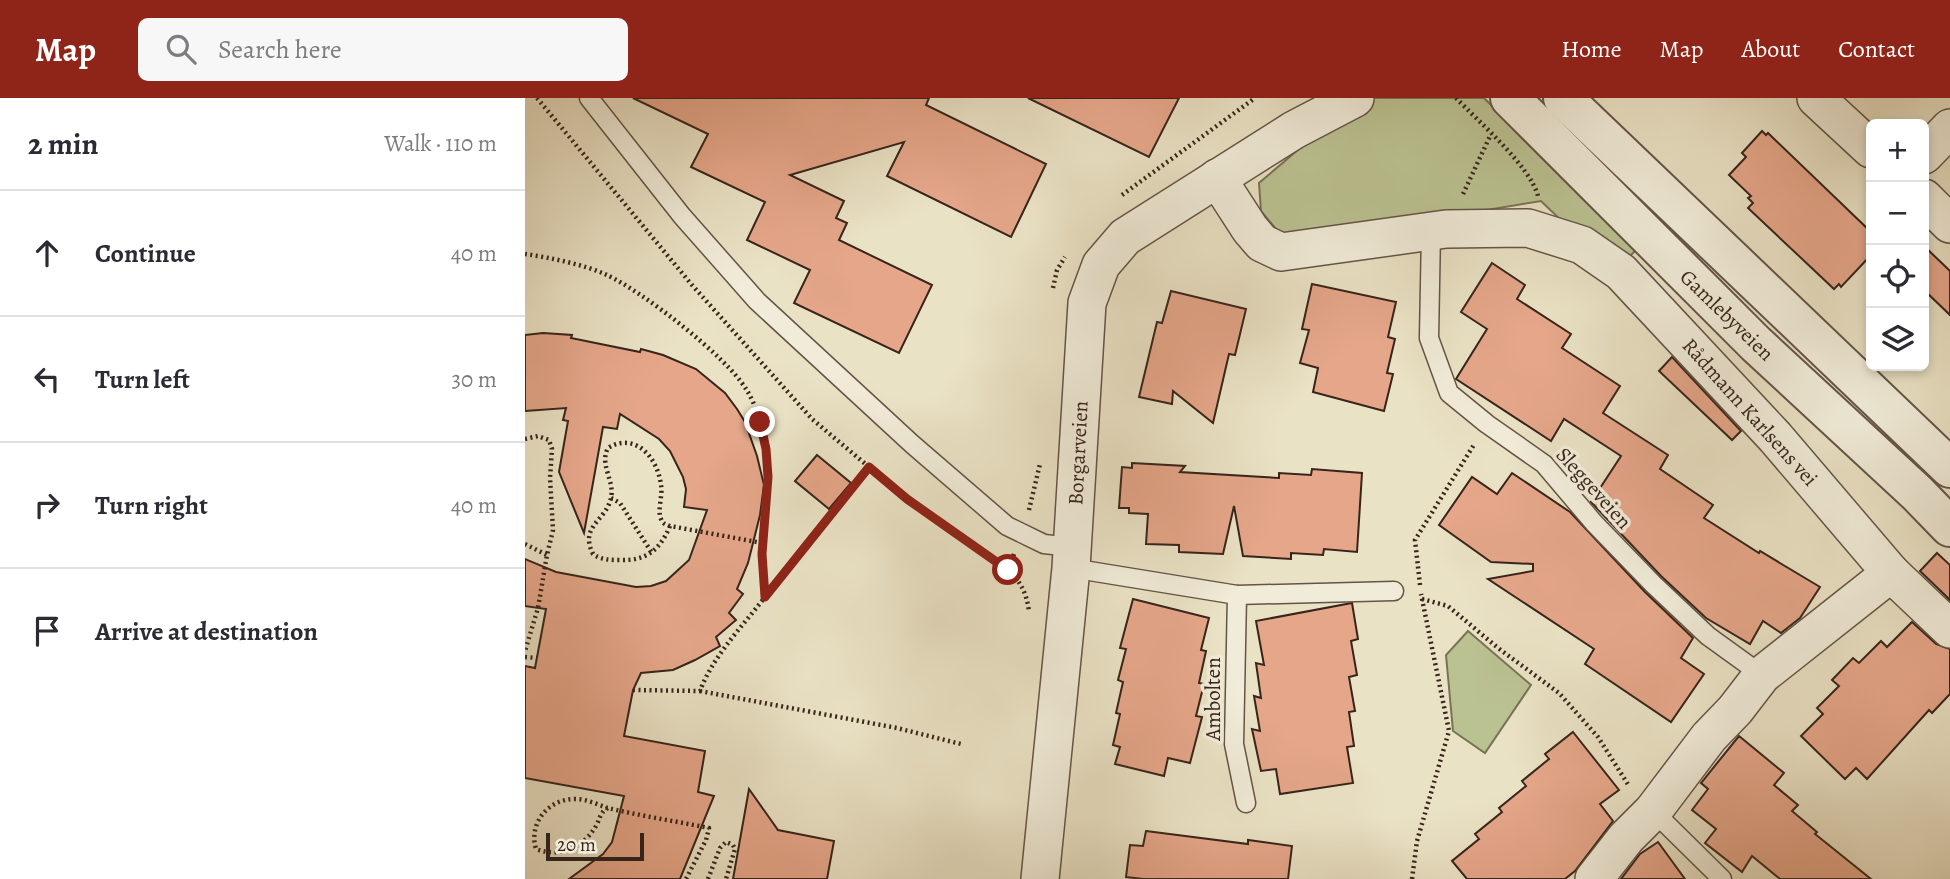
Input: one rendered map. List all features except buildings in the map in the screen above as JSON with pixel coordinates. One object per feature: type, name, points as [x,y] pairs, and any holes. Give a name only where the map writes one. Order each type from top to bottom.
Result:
[{"type":"street","name":"Borgarveien","points":[[1294,130],[1321,98]]},
{"type":"street","name":"Borgarveien","points":[[1040,879],[1072,557],[1087,303],[1101,265],[1125,237],[1294,130],[1355,98]]},
{"type":"street","name":"Gamlebyveien","points":[[1510,98],[1756,344],[1950,527]]},
{"type":"street","name":"Gamlebyveien","points":[[1563,98],[1950,468]]},
{"type":"street","points":[[1816,98],[1866,144]]},
{"type":"street","points":[[1929,150],[1950,128]]},
{"type":"street","name":"Rådmann Karlsens vei","points":[[1217,178],[1250,229],[1262,243],[1281,253],[1439,230],[1528,228],[1582,244],[1621,272],[1775,437],[1891,573],[1950,629]]},
{"type":"street","points":[[1929,203],[1950,223]]},
{"type":"street","points":[[1594,879],[1626,838],[1653,811],[1709,737],[1735,710],[1762,675],[1891,573]]},
{"type":"lane","points":[[589,98],[683,216],[757,301],[912,444],[1007,526],[1072,557],[1237,595],[1394,592]]},
{"type":"lane","name":"Sleggeveien","points":[[1439,230],[1429,338],[1449,393],[1544,464],[1594,523],[1653,584],[1708,636],[1762,675]]},
{"type":"lane","name":"Ambolten","points":[[1237,595],[1234,744],[1246,803]]},
{"type":"lane","points":[[1653,811],[1722,879]]},
{"type":"path","points":[[537,98],[734,333],[812,419],[907,499],[1008,570]]},
{"type":"path","points":[[1456,98],[1535,185],[1549,234]]},
{"type":"path","points":[[1439,230],[1491,134]]},
{"type":"path","points":[[525,254],[610,276],[681,327],[735,373],[754,403],[766,449],[768,477],[762,542],[765,597]]},
{"type":"path","points":[[1412,879],[1417,841],[1449,731],[1422,599],[1415,540],[1487,424]]},
{"type":"path","points":[[525,439],[544,437],[549,440],[552,449],[549,478],[553,530],[543,585],[525,651]]},
{"type":"path","points":[[670,526],[665,538],[652,553],[640,559],[598,558],[593,554],[589,539],[592,527],[607,508],[611,498],[605,462],[608,448],[624,443],[642,446],[658,472],[661,484],[661,520],[670,526],[762,542]]},
{"type":"path","points":[[700,691],[716,660],[869,467]]},
{"type":"path","points":[[611,498],[620,503],[652,553]]},
{"type":"path","points":[[525,544],[547,555]]},
{"type":"path","points":[[1394,592],[1448,606],[1559,694],[1598,737],[1630,787],[1653,811]]},
{"type":"path","points":[[525,657],[537,658]]},
{"type":"path","points":[[633,690],[700,691],[897,728],[961,744]]},
{"type":"path","points":[[608,808],[603,810],[587,839],[578,846],[557,852],[536,849],[534,835],[544,810],[552,804],[578,799],[608,808],[709,828],[706,840],[686,879]]},
{"type":"path","points":[[708,879],[714,860],[722,844],[726,842],[735,849],[726,879]]},
{"type":"green space","points":[[1359,98],[1484,98],[1636,250],[1621,265],[1590,248],[1541,201],[1310,239],[1281,235],[1261,211],[1259,183]]},
{"type":"green space","points":[[1468,631],[1531,685],[1485,753],[1453,731],[1446,655]]},
{"type":"route","points":[[760,422],[768,477],[762,536],[765,597],[869,467],[907,499],[1008,570]]}]
